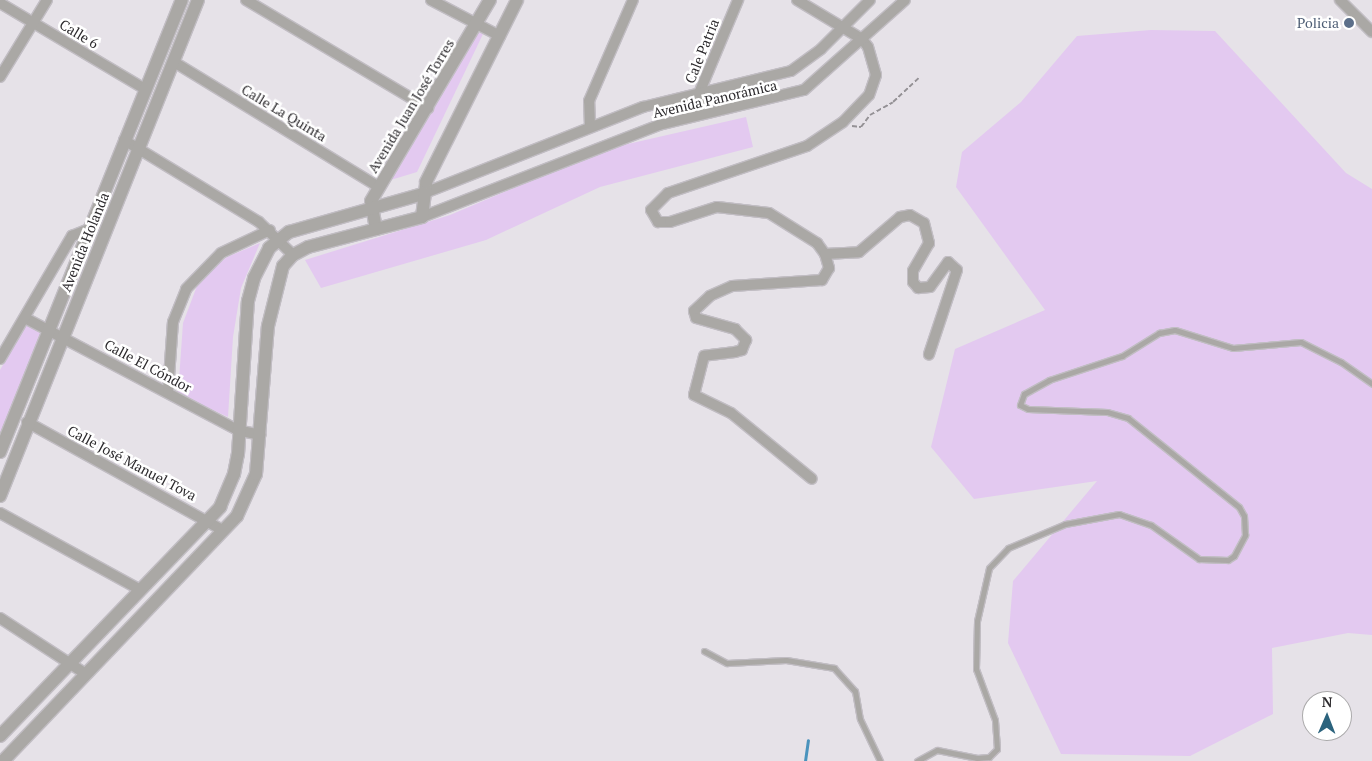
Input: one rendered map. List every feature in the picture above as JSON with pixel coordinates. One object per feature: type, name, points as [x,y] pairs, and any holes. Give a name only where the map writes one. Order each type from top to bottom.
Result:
[{"type":"street","points":[[0,77],[47,0]]},
{"type":"street","name":"Avenida Holanda","points":[[0,452],[87,230],[182,0]]},
{"type":"street","name":"Avenida Holanda","points":[[0,496],[27,422],[198,0]]},
{"type":"street","points":[[246,0],[428,108]]},
{"type":"street","points":[[431,0],[476,26],[500,36]]},
{"type":"street","name":"Avenida Juan José Torres","points":[[371,207],[379,187],[428,108],[490,0]]},
{"type":"street","points":[[3,761],[223,530],[248,496],[256,474],[272,300],[279,275],[293,255],[422,217],[422,194],[517,0]]},
{"type":"street","points":[[590,126],[589,101],[633,0]]},
{"type":"street","name":"Cale Patria","points":[[701,114],[700,91],[738,0]]},
{"type":"street","points":[[797,0],[862,39],[872,57],[874,84],[843,122],[807,146],[668,193],[651,210],[658,222],[670,222],[717,207],[768,213],[817,243],[825,254],[829,268],[822,280],[732,286],[710,296],[694,311],[696,318],[734,329],[746,340],[742,350],[704,356],[694,395],[731,413],[812,478]]},
{"type":"street","name":"Avenida Panorámica","points":[[422,194],[590,126],[700,91],[791,71],[843,27],[870,0]]},
{"type":"street","name":"Avenida Panorámica","points":[[422,217],[660,125],[804,90],[905,0]]},
{"type":"street","points":[[1340,0],[1372,32]]},
{"type":"street","name":"Calle 6","points":[[0,3],[145,89]]},
{"type":"street","name":"Calle La Quinta","points":[[174,62],[379,187]]},
{"type":"street","points":[[124,140],[270,230],[280,238],[293,255]]},
{"type":"street","points":[[0,736],[70,660],[220,507],[234,474],[248,300],[261,262],[280,238],[371,207],[422,194]]},
{"type":"street","points":[[371,207],[376,229]]},
{"type":"street","points":[[825,254],[859,252],[900,217],[910,216],[924,223],[929,243],[913,271],[913,282],[918,288],[930,287],[948,262],[957,270],[929,354]]},
{"type":"street","points":[[0,359],[72,236],[87,230]]},
{"type":"street","points":[[168,391],[173,322],[186,289],[221,253],[270,230]]},
{"type":"street","name":"Calle El Cóndor","points":[[25,318],[63,336],[239,430],[260,435]]},
{"type":"street","name":"Calle José Manuel Tova","points":[[27,422],[208,520],[223,530]]},
{"type":"street","points":[[0,513],[139,589]]},
{"type":"street","points":[[0,618],[70,660],[86,674]]},
{"type":"lane","points":[[917,761],[937,750],[977,758],[989,757],[997,750],[995,720],[976,669],[977,621],[990,568],[1008,548],[1065,524],[1119,514],[1151,525],[1199,559],[1228,560],[1245,535],[1244,516],[1238,507],[1128,418],[1106,412],[1028,409],[1020,405],[1024,394],[1049,380],[1122,356],[1159,333],[1175,330],[1233,348],[1301,342],[1341,362],[1372,384]]},
{"type":"lane","points":[[704,651],[727,663],[786,660],[834,668],[855,691],[860,719],[880,761]]},
{"type":"path","points":[[843,122],[861,127],[870,115],[919,78]]},
{"type":"shaded area","points":[[1151,30],[1215,31],[1346,173],[1372,189],[1372,635],[1348,633],[1272,648],[1273,714],[1190,756],[1061,754],[1008,643],[1013,581],[1097,481],[974,499],[931,447],[955,349],[1045,310],[956,187],[962,152],[1021,102],[1077,36]]},
{"type":"shaded area","points":[[475,31],[483,34],[417,172],[384,182]]},
{"type":"shaded area","points":[[746,117],[753,147],[600,187],[486,240],[321,288],[305,260],[450,215],[606,149]]},
{"type":"shaded area","points":[[260,243],[241,288],[233,337],[228,417],[178,394],[183,323],[197,286],[211,270],[227,257]]},
{"type":"shaded area","points":[[30,324],[41,332],[0,439],[0,370],[26,325]]},
{"type":"waterway","points":[[805,761],[808,740]]},
{"type":"place","name":"Policia","points":[[1349,23]]}]
